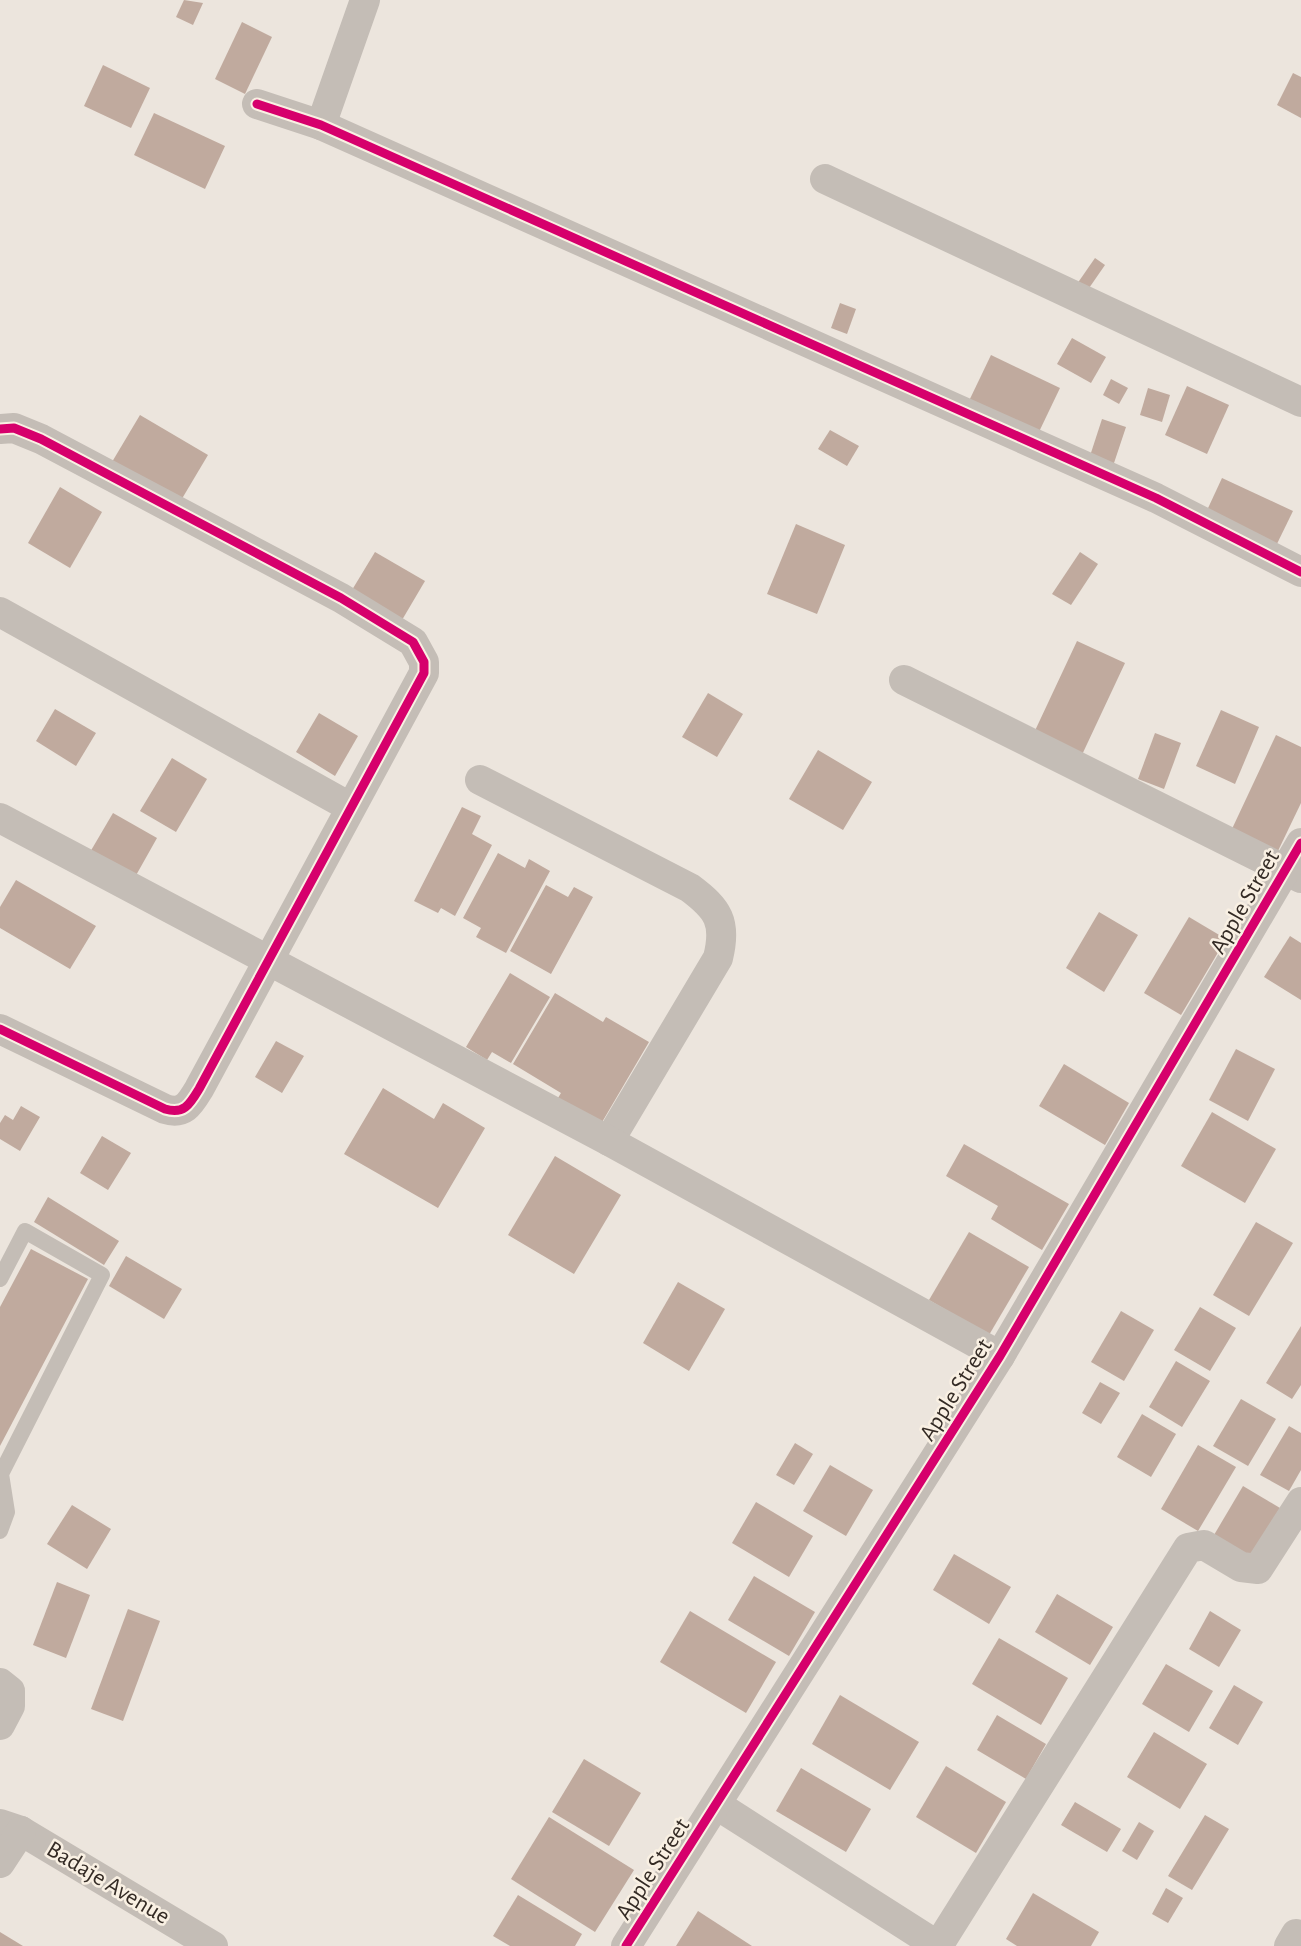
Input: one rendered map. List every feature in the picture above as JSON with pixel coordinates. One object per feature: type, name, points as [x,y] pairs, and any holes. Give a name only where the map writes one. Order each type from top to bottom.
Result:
[{"type":"street","points":[[321,125],[365,0]]},
{"type":"street","points":[[257,104],[321,125],[1156,498],[1301,572]]},
{"type":"street","points":[[825,179],[1301,402]]},
{"type":"street","points":[[0,429],[14,428],[41,439],[341,598],[413,642],[424,662],[424,673],[199,1089],[183,1110],[175,1112],[0,1029]]},
{"type":"street","points":[[0,612],[350,807]]},
{"type":"street","points":[[904,680],[1294,874]]},
{"type":"street","points":[[480,779],[690,888],[709,903],[720,919],[722,940],[718,958],[609,1141]]},
{"type":"street","points":[[0,818],[609,1141],[1000,1356]]},
{"type":"street","name":"Apple Street","points":[[626,1946],[1000,1356],[1294,874],[1301,843]]},
{"type":"street","points":[[717,1805],[938,1946],[1188,1549],[1193,1545],[1204,1545],[1241,1567],[1253,1571],[1258,1569],[1301,1502]]},
{"type":"street","points":[[0,1684],[10,1691],[12,1698],[0,1725]]},
{"type":"street","points":[[0,1863],[11,1827]]},
{"type":"street","name":"Badaje Avenue","points":[[11,1827],[213,1946]]},
{"type":"lane","points":[[0,1279],[25,1231],[102,1275],[1,1474],[7,1512],[0,1531]]},
{"type":"building","points":[[184,0],[203,3],[193,25],[176,17]]},
{"type":"building","points":[[242,22],[272,37],[245,94],[215,79]]},
{"type":"building","points":[[103,65],[150,88],[131,128],[84,106]]},
{"type":"building","points":[[1293,73],[1301,77],[1301,118],[1277,105]]},
{"type":"building","points":[[154,113],[225,146],[205,189],[134,155]]},
{"type":"building","points":[[1095,258],[1105,265],[1087,291],[1077,284]]},
{"type":"building","points":[[840,303],[856,309],[847,334],[831,328]]},
{"type":"building","points":[[1072,338],[1106,357],[1091,383],[1057,364]]},
{"type":"building","points":[[991,355],[1060,388],[1037,436],[968,403]]},
{"type":"building","points":[[1111,379],[1128,388],[1119,404],[1103,395]]},
{"type":"building","points":[[1187,386],[1229,405],[1207,454],[1165,435]]},
{"type":"building","points":[[1148,388],[1170,395],[1162,422],[1140,415]]},
{"type":"building","points":[[140,415],[208,455],[180,502],[112,462]]},
{"type":"building","points":[[1102,419],[1126,427],[1112,469],[1088,462]]},
{"type":"building","points":[[830,430],[859,446],[847,466],[818,449]]},
{"type":"building","points":[[1222,478],[1293,511],[1273,552],[1203,519]]},
{"type":"building","points":[[60,487],[102,512],[70,568],[28,543]]},
{"type":"building","points":[[796,524],[845,545],[817,614],[767,594]]},
{"type":"building","points":[[375,552],[425,581],[402,620],[352,590]]},
{"type":"building","points":[[1080,552],[1098,564],[1071,605],[1052,594]]},
{"type":"building","points":[[1077,641],[1125,663],[1080,759],[1032,737]]},
{"type":"building","points":[[708,693],[743,714],[717,757],[682,737]]},
{"type":"building","points":[[55,709],[96,733],[76,766],[36,741]]},
{"type":"building","points":[[1221,710],[1259,727],[1235,784],[1196,766]]},
{"type":"building","points":[[319,713],[358,736],[335,776],[296,752]]},
{"type":"building","points":[[1155,733],[1181,743],[1164,789],[1138,779]]},
{"type":"building","points":[[1276,735],[1301,747],[1301,803],[1277,853],[1231,831]]},
{"type":"building","points":[[818,750],[872,782],[843,830],[789,799]]},
{"type":"building","points":[[172,758],[207,779],[176,832],[140,811]]},
{"type":"building","points":[[462,807],[481,816],[472,834],[492,845],[455,916],[441,908],[438,913],[414,901]]},
{"type":"building","points":[[113,813],[157,838],[130,886],[86,859]]},
{"type":"building","points":[[498,853],[525,868],[529,859],[550,871],[506,953],[476,937],[481,928],[463,918]]},
{"type":"building","points":[[16,880],[96,926],[70,969],[0,928],[0,907]]},
{"type":"building","points":[[546,885],[568,897],[574,887],[593,897],[551,974],[510,951]]},
{"type":"building","points":[[1099,912],[1138,935],[1104,992],[1066,968]]},
{"type":"building","points":[[1189,917],[1226,939],[1181,1015],[1144,993]]},
{"type":"building","points":[[1290,936],[1301,943],[1301,1000],[1264,977]]},
{"type":"building","points":[[510,973],[550,997],[511,1063],[492,1052],[487,1060],[466,1047]]},
{"type":"building","points":[[555,993],[603,1022],[606,1017],[649,1042],[598,1129],[555,1103],[561,1093],[513,1064]]},
{"type":"building","points":[[276,1041],[304,1056],[282,1093],[255,1077]]},
{"type":"building","points":[[1236,1049],[1275,1069],[1248,1121],[1209,1100]]},
{"type":"building","points":[[1064,1064],[1129,1103],[1105,1145],[1039,1106]]},
{"type":"building","points":[[383,1088],[434,1119],[443,1103],[485,1128],[438,1208],[344,1154]]},
{"type":"building","points":[[21,1106],[40,1117],[20,1151],[0,1139],[0,1123],[5,1115],[13,1120]]},
{"type":"building","points":[[1212,1112],[1276,1149],[1245,1203],[1181,1166]]},
{"type":"building","points":[[102,1136],[131,1153],[108,1190],[80,1173]]},
{"type":"building","points":[[964,1144],[1069,1204],[1042,1250],[991,1219],[998,1206],[946,1176]]},
{"type":"building","points":[[555,1156],[621,1195],[574,1274],[508,1235]]},
{"type":"building","points":[[48,1197],[119,1241],[104,1265],[34,1222]]},
{"type":"building","points":[[1256,1222],[1293,1243],[1249,1316],[1213,1295]]},
{"type":"building","points":[[969,1232],[1029,1267],[989,1335],[929,1300]]},
{"type":"building","points":[[31,1249],[88,1279],[0,1446],[0,1307]]},
{"type":"building","points":[[126,1256],[182,1289],[164,1319],[109,1286]]},
{"type":"building","points":[[678,1282],[725,1309],[689,1371],[643,1343]]},
{"type":"building","points":[[1200,1307],[1236,1328],[1210,1371],[1174,1350]]},
{"type":"building","points":[[1121,1311],[1154,1330],[1124,1381],[1091,1362]]},
{"type":"building","points":[[1301,1326],[1301,1385],[1292,1399],[1266,1383]]},
{"type":"building","points":[[1176,1361],[1210,1381],[1182,1427],[1149,1407]]},
{"type":"building","points":[[1100,1382],[1120,1393],[1101,1424],[1082,1413]]},
{"type":"building","points":[[1241,1399],[1276,1419],[1248,1466],[1213,1446]]},
{"type":"building","points":[[1142,1414],[1176,1434],[1151,1477],[1117,1457]]},
{"type":"building","points":[[1289,1426],[1301,1433],[1301,1470],[1289,1491],[1260,1475]]},
{"type":"building","points":[[795,1443],[813,1454],[794,1485],[776,1475]]},
{"type":"building","points":[[1198,1445],[1236,1467],[1198,1531],[1161,1509]]},
{"type":"building","points":[[830,1465],[873,1490],[846,1536],[803,1511]]},
{"type":"building","points":[[1243,1486],[1280,1508],[1251,1557],[1214,1535]]},
{"type":"building","points":[[756,1502],[813,1536],[789,1577],[732,1543]]},
{"type":"building","points":[[72,1505],[111,1529],[87,1569],[47,1544]]},
{"type":"building","points":[[954,1554],[1011,1587],[989,1624],[933,1590]]},
{"type":"building","points":[[754,1576],[815,1612],[789,1656],[728,1620]]},
{"type":"building","points":[[57,1582],[90,1595],[66,1658],[33,1645]]},
{"type":"building","points":[[1057,1594],[1113,1627],[1090,1665],[1035,1632]]},
{"type":"building","points":[[128,1609],[160,1621],[123,1721],[91,1709]]},
{"type":"building","points":[[690,1611],[776,1662],[746,1713],[660,1662]]},
{"type":"building","points":[[1210,1611],[1241,1630],[1219,1667],[1189,1649]]},
{"type":"building","points":[[999,1638],[1068,1678],[1041,1725],[972,1684]]},
{"type":"building","points":[[1166,1664],[1213,1691],[1189,1732],[1142,1704]]},
{"type":"building","points":[[1234,1685],[1263,1702],[1238,1745],[1209,1728]]},
{"type":"building","points":[[840,1695],[919,1742],[890,1790],[812,1744]]},
{"type":"building","points":[[997,1715],[1046,1744],[1026,1779],[977,1750]]},
{"type":"building","points":[[1154,1732],[1207,1764],[1180,1809],[1127,1777]]},
{"type":"building","points":[[584,1759],[641,1793],[609,1846],[552,1812]]},
{"type":"building","points":[[946,1766],[1006,1802],[976,1853],[916,1817]]},
{"type":"building","points":[[801,1768],[871,1809],[846,1852],[776,1811]]},
{"type":"building","points":[[1075,1802],[1121,1829],[1107,1852],[1061,1825]]},
{"type":"building","points":[[1205,1815],[1229,1829],[1192,1890],[1168,1876]]},
{"type":"building","points":[[549,1817],[634,1870],[595,1932],[511,1879]]},
{"type":"building","points":[[1139,1822],[1154,1831],[1137,1860],[1122,1851]]},
{"type":"building","points":[[1166,1888],[1183,1898],[1168,1923],[1152,1914]]},
{"type":"building","points":[[1033,1893],[1099,1932],[1091,1946],[1017,1946],[1006,1939]]},
{"type":"building","points":[[518,1895],[582,1934],[575,1946],[510,1946],[493,1936]]},
{"type":"building","points":[[698,1911],[752,1946],[676,1946]]},
{"type":"building","points":[[0,1932],[23,1946],[0,1946]]},
{"type":"cycle path","points":[[257,104],[321,125],[1156,498],[1301,572]]},
{"type":"cycle path","points":[[0,429],[14,428],[41,439],[341,598],[413,642],[424,662],[424,673],[199,1089],[186,1107],[177,1111],[165,1109],[0,1029]]},
{"type":"cycle path","points":[[626,1946],[1000,1356],[1301,843]]}]
